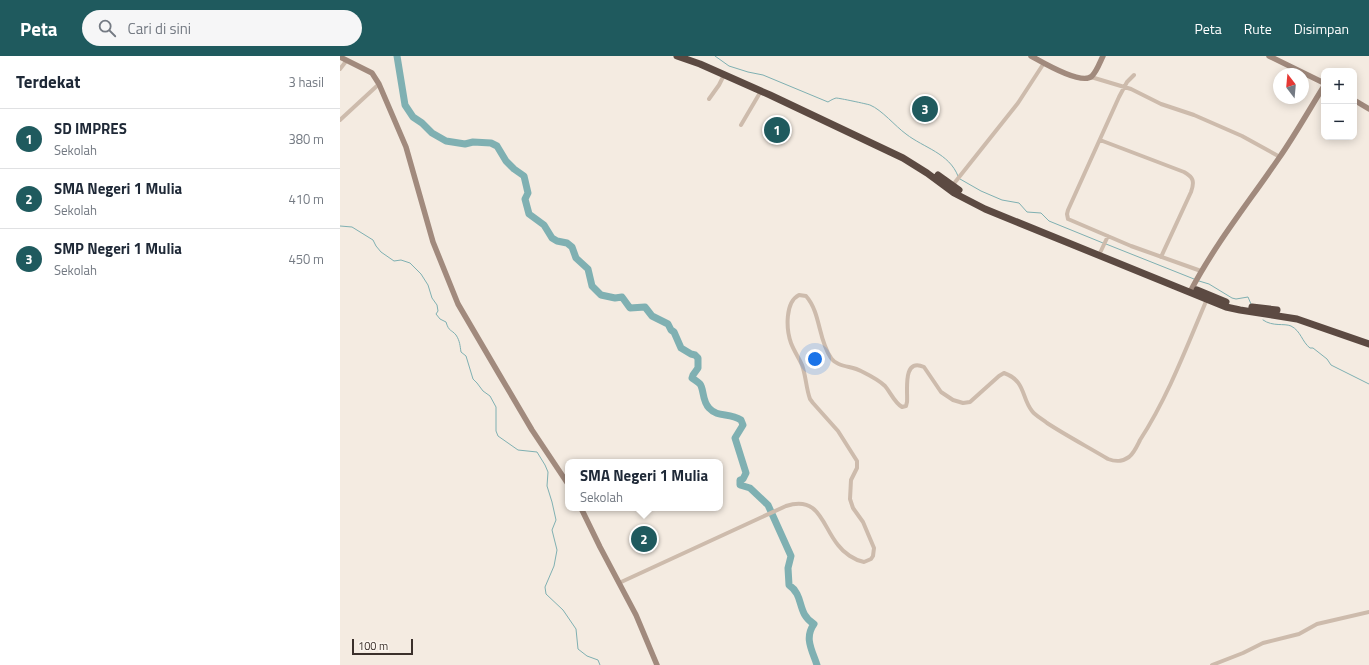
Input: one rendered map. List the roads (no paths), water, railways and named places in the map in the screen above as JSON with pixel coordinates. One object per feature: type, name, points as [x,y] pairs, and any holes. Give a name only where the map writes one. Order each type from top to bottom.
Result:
[{"type":"highway","points":[[677,56],[689,57],[773,93],[903,158],[922,170],[952,185],[985,209],[1100,251],[1234,304],[1297,319],[1369,344]]},
{"type":"highway","points":[[689,57],[761,90],[773,93]]},
{"type":"highway","points":[[1191,288],[1207,299],[1233,309],[1298,314],[1369,339]]},
{"type":"street","points":[[1031,56],[1078,78],[1091,77],[1124,87],[1161,104],[1189,113],[1242,136],[1280,157]]},
{"type":"street","points":[[1091,77],[1103,56]]},
{"type":"street","points":[[1270,56],[1321,83]]},
{"type":"street","points":[[340,57],[372,73],[378,84],[406,147],[433,242],[458,304],[532,430],[565,480]]},
{"type":"street","points":[[340,69],[347,60]]},
{"type":"street","points":[[952,185],[1018,102],[1044,63]]},
{"type":"street","points":[[709,98],[719,85],[724,74]]},
{"type":"street","points":[[1134,75],[1124,87],[1067,214],[1069,220],[1106,238],[1161,257],[1199,273]]},
{"type":"street","points":[[340,120],[378,84]]},
{"type":"street","points":[[741,126],[761,90]]},
{"type":"street","points":[[1191,288],[1199,273],[1230,226],[1280,157],[1321,90]]},
{"type":"street","points":[[1357,102],[1369,109]]},
{"type":"street","points":[[1100,140],[1184,172],[1193,178],[1194,182],[1191,192],[1161,257]]},
{"type":"street","points":[[1100,251],[1106,238]]},
{"type":"street","points":[[619,583],[778,510],[798,503],[809,506],[818,513],[824,520],[835,542],[844,551],[859,561],[864,562],[871,559],[873,556],[874,548],[872,543],[863,522],[853,508],[850,499],[852,480],[857,468],[857,461],[838,431],[810,399],[802,365],[791,342],[788,322],[790,304],[792,300],[799,295],[806,296],[811,302],[827,350],[832,360],[839,364],[860,370],[882,384],[896,402],[902,407],[906,406],[907,402],[908,372],[916,365],[924,367],[946,397],[963,403],[970,402],[999,376],[1004,374],[1011,377],[1018,383],[1033,412],[1039,417],[1054,428],[1108,459],[1118,462],[1125,460],[1132,455],[1144,434],[1161,402],[1207,299]]},
{"type":"street","points":[[583,511],[636,614],[657,665]]},
{"type":"street","points":[[1212,665],[1266,642],[1299,634],[1317,624],[1369,612]]},
{"type":"waterway","points":[[397,56],[405,105],[413,117],[422,123],[432,133],[446,141],[465,144],[473,142],[491,143],[497,146],[506,161],[524,176],[528,193],[525,199],[529,214],[544,225],[552,238],[557,241],[567,243],[572,247],[576,258],[588,269],[592,286],[601,295],[615,298],[622,297],[630,308],[645,307],[652,316],[668,324],[674,332],[681,348],[698,358],[698,368],[692,378],[701,386],[704,399],[709,408],[716,413],[732,416],[741,420],[743,425],[735,438],[746,473],[743,479],[740,480],[740,485],[750,488],[768,505],[791,556],[788,568],[789,585],[797,594],[802,610],[808,620],[814,624],[811,629],[809,639],[817,665]]},
{"type":"waterway","points":[[715,56],[729,66],[763,75],[828,102],[836,98],[875,107],[906,134],[942,156],[954,168],[958,176]]},
{"type":"waterway","points":[[960,179],[981,191],[1002,200],[1019,203],[1027,212],[1041,213],[1049,221],[1103,243]]},
{"type":"waterway","points":[[340,226],[352,227],[373,240],[381,252],[394,261],[401,260],[410,263],[421,274],[428,285],[432,298],[437,305],[438,311],[436,314],[440,319],[446,322],[449,329],[456,335],[461,352],[466,356],[473,379],[483,391],[490,396],[496,407],[496,431],[498,436],[518,450],[537,452],[545,465],[548,472],[547,486],[556,520],[552,530],[557,550],[554,566],[545,587],[546,594],[563,610],[576,629],[578,649],[587,656],[598,660],[600,665]]},
{"type":"waterway","points":[[1106,244],[1194,279]]},
{"type":"waterway","points":[[1199,281],[1209,284],[1232,298],[1236,299],[1248,297],[1251,304]]},
{"type":"waterway","points":[[1263,320],[1274,324],[1291,326],[1297,331],[1307,346],[1313,348],[1327,359],[1331,365],[1369,384]]},
{"type":"place","name":"SMP Negeri 1 Mulia","points":[[925,109]]},
{"type":"place","name":"SD IMPRES","points":[[777,130]]},
{"type":"place","name":"SMA Negeri 1 Mulia","points":[[644,539]]}]
